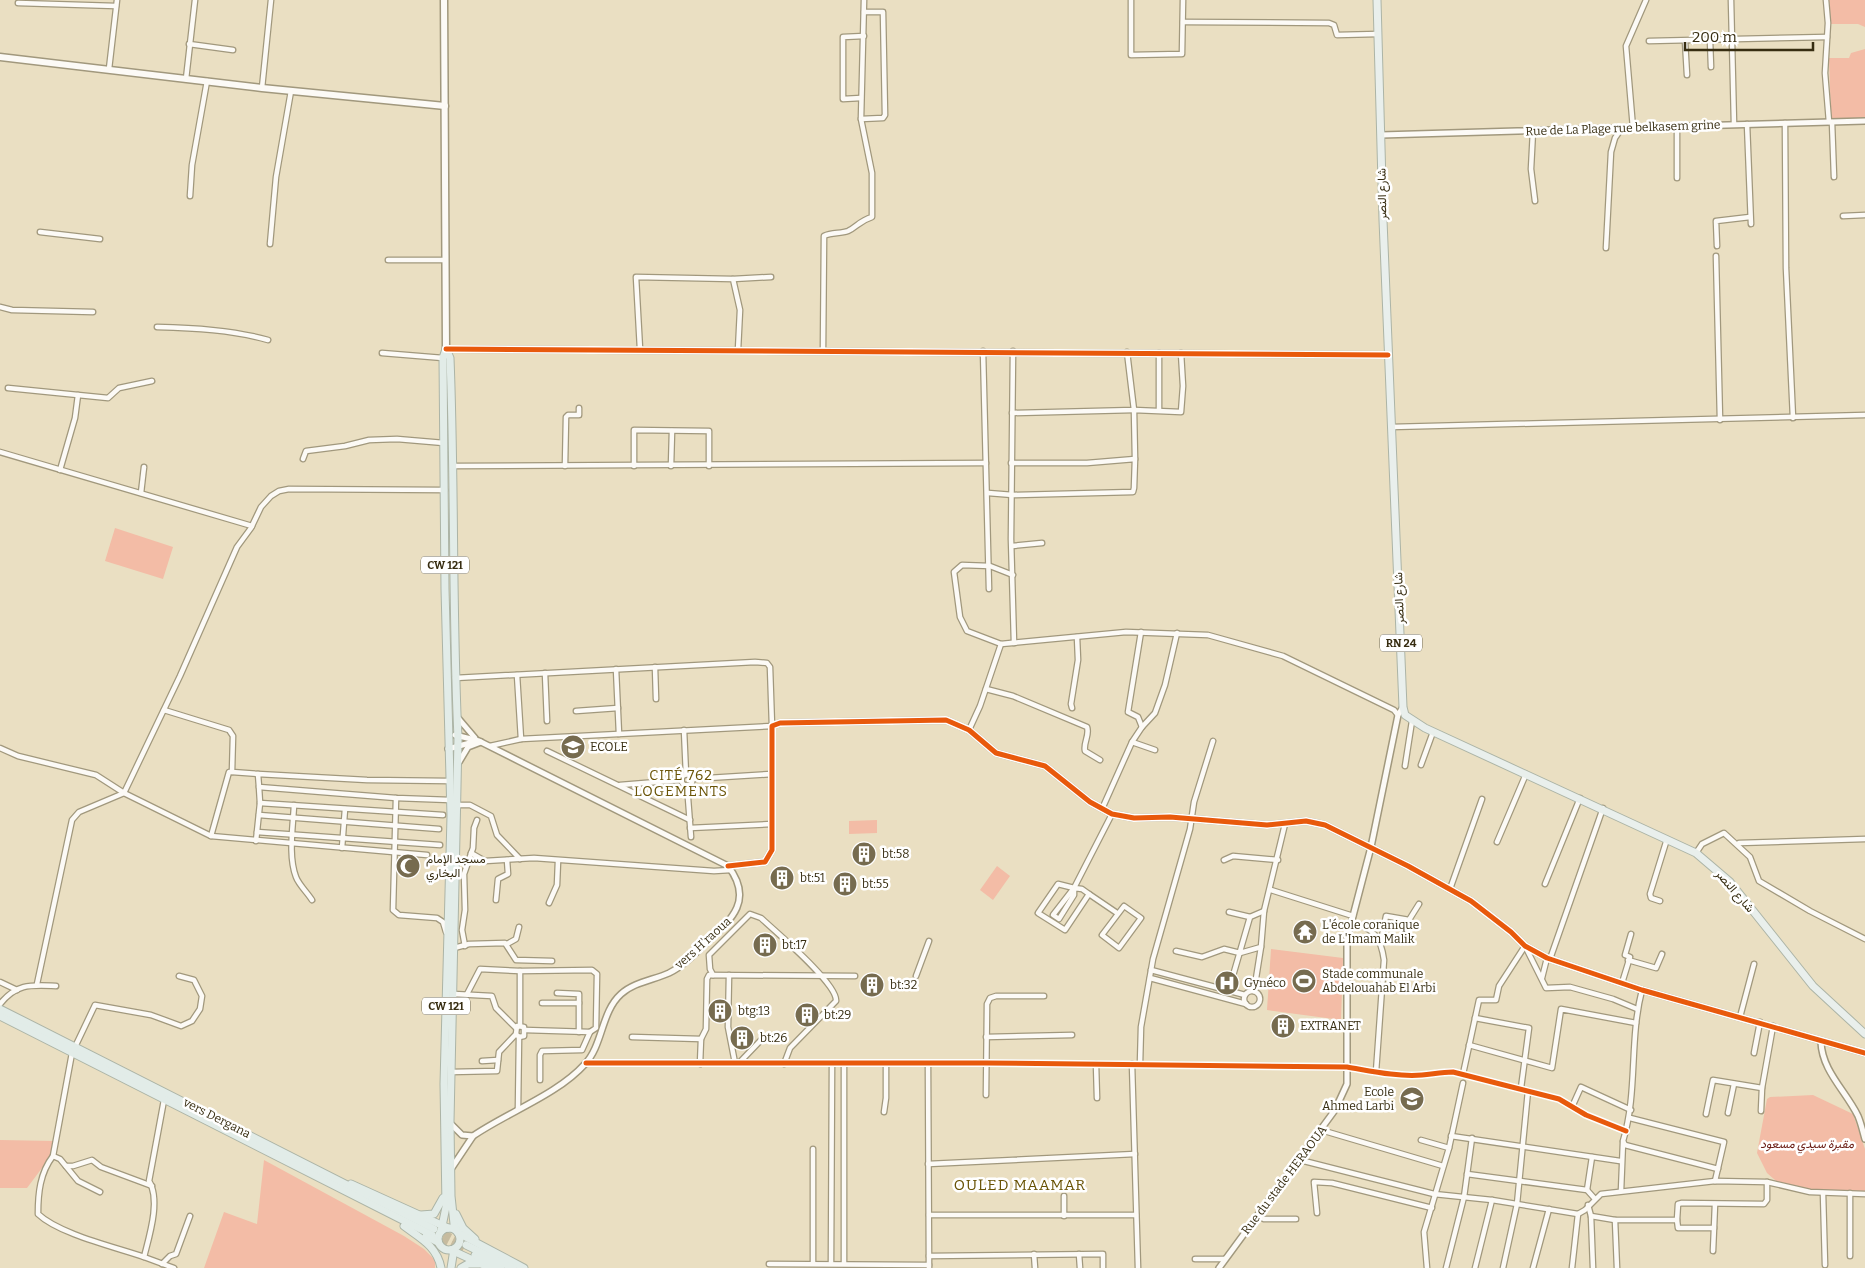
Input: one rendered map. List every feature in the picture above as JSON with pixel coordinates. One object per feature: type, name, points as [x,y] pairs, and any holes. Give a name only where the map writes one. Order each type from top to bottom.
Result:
[{"type":"highway","name":"CW 121","points":[[440,1230],[445,1190],[450,800],[447,736],[444,358],[446,350]]},
{"type":"highway","points":[[446,350],[450,358],[454,466],[455,678],[458,735],[450,1122],[454,1224],[458,1233],[459,1243],[453,1250],[451,1268]]},
{"type":"highway","name":"vers Dergana","points":[[0,1009],[74,1050],[343,1184],[440,1230]]},
{"type":"highway","points":[[0,1016],[74,1050],[164,1100],[355,1197],[440,1230],[458,1233],[524,1268]]},
{"type":"highway","points":[[343,1184],[362,1187],[419,1216],[440,1230]]},
{"type":"highway","points":[[419,1216],[429,1215],[437,1210],[442,1204],[445,1190]]},
{"type":"highway","points":[[355,1197],[360,1204],[486,1266]]},
{"type":"highway","points":[[453,1207],[463,1228],[483,1246]]},
{"type":"highway","points":[[404,1226],[429,1243],[443,1268]]},
{"type":"highway","points":[[440,1230],[439,1244],[443,1268]]},
{"type":"highway","points":[[502,1268],[464,1247],[513,1268]]},
{"type":"highway","points":[[461,1268],[473,1263],[486,1266]]},
{"type":"main road","name":"CW 121","points":[[444,0],[446,350]]},
{"type":"main road","name":"شارع النصر","points":[[1377,0],[1388,355],[1403,707],[1405,715],[1433,732],[1602,808],[1696,853],[1730,882],[1813,986],[1865,1034]]},
{"type":"main road","points":[[0,57],[262,88],[446,106]]},
{"type":"street","points":[[186,78],[195,0]]},
{"type":"street","points":[[262,88],[271,0]]},
{"type":"street","points":[[823,351],[824,236],[829,233],[848,231],[859,221],[872,217],[872,173],[861,119],[864,0]]},
{"type":"street","points":[[1131,0],[1131,55],[1182,54],[1183,0]]},
{"type":"street","points":[[1634,128],[1626,46],[1646,0]]},
{"type":"street","points":[[1731,0],[1734,124]]},
{"type":"street","points":[[1826,0],[1827,38],[1825,73],[1831,122],[1834,177]]},
{"type":"street","points":[[18,2],[117,3],[109,69]]},
{"type":"street","points":[[861,119],[883,118],[885,115],[883,12],[864,12]]},
{"type":"street","points":[[1183,22],[1329,23],[1334,25],[1337,34],[1378,34]]},
{"type":"street","points":[[861,98],[843,99],[842,37],[864,36]]},
{"type":"street","points":[[1649,42],[1827,38]]},
{"type":"street","points":[[1710,40],[1711,67]]},
{"type":"street","points":[[1685,41],[1687,75]]},
{"type":"street","points":[[189,44],[233,50]]},
{"type":"street","points":[[190,196],[192,165],[207,81]]},
{"type":"street","points":[[270,244],[276,177],[291,91]]},
{"type":"street","name":"Rue de La Plage rue belkasem grine","points":[[1381,135],[1865,121]]},
{"type":"street","points":[[1785,123],[1786,268],[1793,418]]},
{"type":"street","points":[[1747,124],[1750,224]]},
{"type":"street","points":[[1677,126],[1677,178]]},
{"type":"street","points":[[1606,248],[1611,152],[1615,138],[1622,128]]},
{"type":"street","points":[[1533,131],[1532,169],[1535,202]]},
{"type":"street","points":[[1843,216],[1865,215]]},
{"type":"street","points":[[1717,246],[1716,220],[1750,217]]},
{"type":"street","points":[[40,232],[100,240]]},
{"type":"street","points":[[1716,256],[1720,420]]},
{"type":"street","points":[[388,260],[445,260]]},
{"type":"street","points":[[640,350],[636,277],[733,279],[771,277]]},
{"type":"street","points":[[733,279],[740,310],[738,350]]},
{"type":"street","points":[[0,307],[12,310],[93,312]]},
{"type":"street","points":[[157,327],[256,336],[268,340]]},
{"type":"street","points":[[446,350],[1013,351],[1388,355]]},
{"type":"street","points":[[983,351],[990,566],[989,589]]},
{"type":"street","points":[[1013,351],[1011,463],[1014,643]]},
{"type":"street","points":[[988,493],[1013,495],[1133,492],[1136,460],[1134,410],[1127,352]]},
{"type":"street","points":[[382,353],[444,358]]},
{"type":"street","points":[[1159,353],[1159,410]]},
{"type":"street","points":[[1012,413],[1134,410],[1181,412],[1183,386],[1181,353]]},
{"type":"street","points":[[8,388],[108,398],[120,388],[152,381]]},
{"type":"street","points":[[60,470],[75,418],[78,395]]},
{"type":"street","points":[[565,466],[566,417],[568,415],[579,415],[579,408]]},
{"type":"street","points":[[1391,427],[1865,415]]},
{"type":"street","points":[[634,466],[634,430],[672,430],[709,431],[709,466]]},
{"type":"street","points":[[671,466],[672,430]]},
{"type":"street","points":[[303,459],[306,451],[345,446],[369,440],[397,439],[445,443]]},
{"type":"street","points":[[0,452],[252,526]]},
{"type":"street","points":[[1011,463],[1087,463],[1136,460]]},
{"type":"street","points":[[454,466],[986,463]]},
{"type":"street","points":[[141,493],[144,468]]},
{"type":"street","points":[[37,984],[72,820],[78,812],[124,793],[164,710],[237,547],[252,526],[261,507],[271,496],[279,491],[445,490]]},
{"type":"street","points":[[1012,546],[1042,543]]},
{"type":"street","points":[[1013,575],[990,566],[962,565],[954,572],[960,617],[967,631],[1001,644],[1141,632],[1208,635],[1283,656],[1394,710],[1398,715]]},
{"type":"street","points":[[1141,632],[1128,712],[1138,717],[1142,727]]},
{"type":"street","points":[[1102,810],[1132,742],[1155,713],[1165,684],[1177,633]]},
{"type":"street","points":[[1072,708],[1078,660],[1076,637]]},
{"type":"street","points":[[969,730],[986,689],[1001,644]]},
{"type":"street","points":[[455,678],[755,662],[767,664],[771,672],[772,850],[765,862],[714,871],[520,859],[485,861],[471,854]]},
{"type":"street","points":[[655,667],[656,699]]},
{"type":"street","points":[[616,669],[619,734]]},
{"type":"street","points":[[545,673],[547,721]]},
{"type":"street","points":[[517,675],[521,739]]},
{"type":"street","points":[[986,689],[1013,696],[1087,727],[1085,751],[1100,760]]},
{"type":"street","name":"Rue du stade HERAOUA","points":[[1219,1268],[1300,1160],[1344,1095],[1347,1084],[1347,939],[1371,847],[1398,715],[1403,707]]},
{"type":"street","points":[[576,711],[618,708]]},
{"type":"street","points":[[164,710],[229,730],[234,736],[232,772]]},
{"type":"street","points":[[456,714],[468,731],[482,742]]},
{"type":"street","points":[[490,746],[521,739],[772,726],[780,723],[946,720],[969,730],[996,753],[1045,766],[1102,810],[1112,814],[1134,818],[1191,819],[1267,825],[1286,824],[1302,820],[1311,821],[1343,833],[1450,889],[1487,912],[1525,946],[1548,958],[1642,990],[1865,1053]]},
{"type":"street","points":[[1405,766],[1412,721]]},
{"type":"street","points":[[681,780],[686,774],[684,730]]},
{"type":"street","points":[[1422,765],[1433,732]]},
{"type":"street","points":[[447,736],[458,735],[482,742],[730,868]]},
{"type":"street","points":[[448,748],[458,747],[469,742],[482,742]]},
{"type":"street","points":[[456,770],[466,750],[482,742]]},
{"type":"street","points":[[1132,742],[1154,750]]},
{"type":"street","points":[[1140,1064],[1141,1027],[1151,970],[1170,894],[1190,829],[1194,802],[1213,742]]},
{"type":"street","points":[[0,748],[18,756],[96,775],[124,793],[211,836],[426,855]]},
{"type":"street","points":[[547,751],[690,820]]},
{"type":"street","points":[[211,836],[229,772],[368,780],[450,781]]},
{"type":"street","points":[[256,841],[260,803],[258,774]]},
{"type":"street","points":[[686,774],[692,779],[772,774]]},
{"type":"street","points":[[1497,842],[1526,774]]},
{"type":"street","points":[[691,837],[687,785],[692,779]]},
{"type":"street","points":[[619,785],[681,780],[687,785]]},
{"type":"street","points":[[258,787],[396,798],[450,800]]},
{"type":"street","points":[[396,798],[393,910],[399,915],[437,918],[443,922],[447,933]]},
{"type":"street","points":[[1545,884],[1580,798]]},
{"type":"street","points":[[1450,889],[1482,799]]},
{"type":"street","points":[[260,803],[442,815]]},
{"type":"street","points":[[294,805],[292,844],[297,879],[312,900]]},
{"type":"street","points":[[456,805],[470,805],[491,816],[497,835],[520,859]]},
{"type":"street","points":[[1542,978],[1602,808]]},
{"type":"street","points":[[342,848],[344,809]]},
{"type":"street","points":[[1074,888],[1074,895],[1059,919],[1053,915],[1074,888],[1112,814]]},
{"type":"street","points":[[259,815],[439,829]]},
{"type":"street","points":[[464,946],[462,930],[465,910],[463,881],[466,864],[471,854],[474,827],[477,820]]},
{"type":"street","points":[[690,828],[772,824]]},
{"type":"street","points":[[1254,991],[1261,948],[1264,911],[1271,890],[1286,824]]},
{"type":"street","points":[[257,832],[440,845]]},
{"type":"street","points":[[1696,853],[1702,844],[1724,833],[1750,857],[1759,880],[1810,911],[1865,939]]},
{"type":"street","points":[[1660,901],[1651,898],[1650,894],[1667,838]]},
{"type":"street","points":[[1738,844],[1865,839]]},
{"type":"street","points":[[1224,860],[1233,856],[1278,860]]},
{"type":"street","points":[[496,900],[498,879],[508,874],[507,860]]},
{"type":"street","points":[[549,903],[557,885],[558,861]]},
{"type":"street","name":"vers H'raoua","points":[[473,1136],[552,1089],[586,1063],[611,1007],[621,994],[636,985],[678,968],[735,915],[739,905],[740,893],[730,868]]},
{"type":"street","points":[[1090,894],[1065,930],[1038,913],[1058,884],[1082,889],[1090,894],[1117,913]]},
{"type":"street","points":[[1271,890],[1352,919],[1365,925],[1377,935],[1381,942],[1384,960],[1376,1072]]},
{"type":"street","points":[[1381,942],[1386,916],[1409,920],[1420,904]]},
{"type":"street","points":[[1124,906],[1141,918],[1120,948],[1102,935],[1117,913],[1124,906]]},
{"type":"street","points":[[1229,912],[1250,917],[1264,911]]},
{"type":"street","points":[[713,975],[710,969],[709,955],[750,914],[761,918],[822,976],[836,993],[836,1002],[790,1048],[784,1064]]},
{"type":"street","points":[[1232,979],[1250,917]]},
{"type":"street","points":[[454,948],[507,944],[516,939],[519,926]]},
{"type":"street","points":[[1622,983],[1630,957],[1625,956],[1631,934]]},
{"type":"street","points":[[916,976],[929,941]]},
{"type":"street","points":[[507,944],[512,956],[516,960],[552,961]]},
{"type":"street","points":[[1525,946],[1546,988],[1570,987],[1613,999],[1637,1009]]},
{"type":"street","points":[[1462,1074],[1479,1000],[1496,1000],[1500,986],[1525,946]]},
{"type":"street","points":[[1176,951],[1202,957],[1224,949],[1240,953],[1261,948]]},
{"type":"street","points":[[1628,960],[1656,968],[1662,954]]},
{"type":"street","points":[[1740,1017],[1754,964]]},
{"type":"street","points":[[467,994],[480,969],[520,971],[592,970],[597,974],[596,1028],[590,1032],[582,1050],[542,1051],[540,1055],[540,1080]]},
{"type":"street","points":[[1151,970],[1245,996]]},
{"type":"street","points":[[518,1109],[520,971]]},
{"type":"street","points":[[729,975],[728,1027],[737,1063]]},
{"type":"street","points":[[174,1268],[46,1221],[38,1214],[38,1190],[48,1163],[53,1156],[74,1050],[95,1005],[151,1015],[176,1026],[185,1025],[192,1020],[200,1009],[202,996],[194,980],[179,976]]},
{"type":"street","points":[[700,1064],[701,1039],[706,1029],[707,979],[709,976],[855,976]]},
{"type":"street","points":[[1150,978],[1254,1006],[1259,1002],[1259,995],[1254,991]]},
{"type":"street","points":[[0,982],[17,990]]},
{"type":"street","points":[[0,1004],[17,990],[37,984],[56,986]]},
{"type":"street","points":[[1621,1191],[1623,1141],[1630,1118],[1637,1009],[1642,990]]},
{"type":"street","points":[[1245,996],[1250,991],[1254,991]]},
{"type":"street","points":[[557,992],[577,992],[580,1003],[579,1032]]},
{"type":"street","points":[[454,994],[492,996],[496,1008],[524,1036],[525,1030]]},
{"type":"street","points":[[986,1095],[987,1004],[990,998],[996,996],[1044,996]]},
{"type":"street","points":[[1245,996],[1246,1004]]},
{"type":"street","points":[[542,1003],[580,1003]]},
{"type":"street","points":[[1469,1045],[1552,1068],[1561,1008],[1636,1023]]},
{"type":"street","points":[[1475,1018],[1529,1028],[1521,1088]]},
{"type":"street","points":[[1754,1053],[1760,1022]]},
{"type":"street","points":[[1761,1111],[1762,1088],[1773,1026]]},
{"type":"street","points":[[451,1072],[496,1072],[499,1052],[518,1031],[590,1032]]},
{"type":"street","points":[[986,1037],[1072,1035]]},
{"type":"street","points":[[632,1037],[701,1039]]},
{"type":"street","points":[[737,1063],[762,1039]]},
{"type":"street","points":[[1821,1042],[1821,1049],[1832,1076],[1858,1116],[1865,1139]]},
{"type":"street","points":[[482,1061],[498,1060]]},
{"type":"street","points":[[586,1063],[986,1063],[1347,1066],[1376,1072],[1422,1075],[1438,1072],[1462,1074],[1559,1099],[1586,1116],[1626,1131]]},
{"type":"street","points":[[831,1263],[832,1064]]},
{"type":"street","points":[[844,1064],[844,1263]]},
{"type":"street","points":[[884,1112],[886,1064]]},
{"type":"street","points":[[769,1264],[844,1263],[929,1266],[928,1064]]},
{"type":"street","points":[[1096,1064],[1097,1098]]},
{"type":"street","points":[[1132,1064],[1138,1268]]},
{"type":"street","points":[[1706,1114],[1713,1080],[1762,1088]]},
{"type":"street","points":[[1427,1268],[1424,1232],[1449,1148],[1463,1083]]},
{"type":"street","points":[[1728,1113],[1734,1084]]},
{"type":"street","points":[[1572,1106],[1581,1086],[1631,1110]]},
{"type":"street","points":[[1503,1268],[1517,1204],[1528,1091]]},
{"type":"street","points":[[144,1257],[154,1215],[152,1186],[149,1181],[164,1100]]},
{"type":"street","points":[[1630,1118],[1724,1142],[1715,1181]]},
{"type":"street","points":[[450,1122],[454,1130],[462,1136],[473,1136]]},
{"type":"street","points":[[1321,1130],[1443,1166]]},
{"type":"street","points":[[451,1170],[473,1136]]},
{"type":"street","points":[[1451,1136],[1620,1161]]},
{"type":"street","points":[[1446,1268],[1464,1196],[1472,1138]]},
{"type":"street","points":[[1421,1140],[1449,1148]]},
{"type":"street","points":[[1623,1141],[1625,1145],[1718,1169]]},
{"type":"street","points":[[813,1149],[814,1263]]},
{"type":"street","points":[[928,1164],[1135,1154]]},
{"type":"street","points":[[53,1156],[60,1158],[78,1181],[100,1192]]},
{"type":"street","points":[[1587,1190],[1592,1157]]},
{"type":"street","points":[[65,1166],[92,1160],[101,1167],[152,1186]]},
{"type":"street","points":[[1300,1160],[1434,1194],[1464,1196],[1578,1214],[1585,1210],[1601,1194],[1715,1181],[1767,1182],[1810,1192],[1865,1194]]},
{"type":"street","points":[[1467,1174],[1587,1190],[1595,1199]]},
{"type":"street","points":[[1317,1213],[1314,1182],[1332,1182],[1432,1208]]},
{"type":"street","points":[[1714,1228],[1678,1228],[1679,1204],[1764,1204],[1767,1200],[1767,1182]]},
{"type":"street","points":[[1823,1193],[1825,1264]]},
{"type":"street","points":[[1850,1193],[1850,1256]]},
{"type":"street","points":[[1064,1196],[1064,1216]]},
{"type":"street","points":[[1475,1268],[1492,1200]]},
{"type":"street","points":[[1713,1251],[1715,1204]]},
{"type":"street","points":[[1588,1205],[1591,1216],[1593,1268]]},
{"type":"street","points":[[1533,1268],[1549,1209]]},
{"type":"street","points":[[1572,1268],[1578,1214]]},
{"type":"street","points":[[929,1215],[1136,1215]]},
{"type":"street","points":[[162,1264],[170,1256],[176,1254],[190,1216]]},
{"type":"street","points":[[1258,1216],[1264,1218],[1296,1219]]},
{"type":"street","points":[[1591,1216],[1616,1220],[1677,1220]]},
{"type":"street","points":[[1616,1220],[1617,1268]]},
{"type":"street","points":[[1034,1254],[1034,1268]]},
{"type":"street","points":[[1080,1254],[1080,1268]]},
{"type":"street","points":[[929,1256],[1103,1254],[1103,1268]]},
{"type":"street","points":[[1195,1259],[1225,1259]]},
{"type":"green space","points":[[1829,0],[1865,0],[1865,27],[1858,24],[1831,24]]},
{"type":"green space","points":[[1865,49],[1865,118],[1831,119],[1829,58],[1849,58],[1851,53]]},
{"type":"green space","points":[[115,528],[173,547],[163,579],[105,561]]},
{"type":"green space","points":[[877,820],[877,833],[849,834],[849,821]]},
{"type":"green space","points":[[997,866],[1010,876],[993,900],[980,890]]},
{"type":"green space","name":"Stade communale Abdelouahab El Arbi","points":[[1271,949],[1343,958],[1341,1020],[1267,1010]]},
{"type":"green space","name":"مقبرة سيدي مسعود","points":[[1813,1095],[1853,1114],[1865,1149],[1865,1192],[1826,1194],[1783,1187],[1767,1173],[1757,1153],[1767,1099],[1770,1097]]},
{"type":"green space","points":[[0,1140],[55,1141],[51,1156],[27,1188],[0,1188]]},
{"type":"green space","points":[[264,1160],[404,1236],[424,1249],[435,1260],[435,1268],[204,1268],[224,1212],[257,1224]]},
{"type":"tunnel","points":[[435,1229],[466,1245]]},
{"type":"tunnel","points":[[432,1235],[463,1250]]},
{"type":"cycle path","points":[[446,349],[1388,355]]},
{"type":"cycle path","points":[[728,866],[765,862],[772,850],[772,726],[780,723],[946,720],[969,730],[996,753],[1045,766],[1090,802],[1112,814],[1134,818],[1170,817],[1267,825],[1306,821],[1325,825],[1408,866],[1471,901],[1511,932],[1525,946],[1547,958],[1642,990],[1865,1053]]},
{"type":"cycle path","points":[[586,1063],[986,1063],[1347,1067],[1403,1075],[1453,1072],[1559,1099],[1586,1115],[1626,1131]]},
{"type":"place","name":"ECOLE","points":[[573,747]]},
{"type":"place","name":"bt:58","points":[[864,854]]},
{"type":"place","name":"مسجد الإمام البخاري","points":[[408,866]]},
{"type":"place","name":"bt:51","points":[[782,878]]},
{"type":"place","name":"bt:55","points":[[845,884]]},
{"type":"place","name":"L'école coranique de L'Imam Malik","points":[[1305,932]]},
{"type":"place","name":"bt:17","points":[[765,945]]},
{"type":"place","name":"Stade communale Abdelouahab El Arbi","points":[[1304,981]]},
{"type":"place","name":"Gynéco","points":[[1227,983]]},
{"type":"place","name":"bt:32","points":[[872,985]]},
{"type":"place","name":"btg:13","points":[[720,1011]]},
{"type":"place","name":"bt:29","points":[[807,1015]]},
{"type":"place","name":"EXTRANET","points":[[1283,1026]]},
{"type":"place","name":"bt:26","points":[[742,1038]]},
{"type":"place","name":"Ecole Ahmed Larbi","points":[[1412,1099]]},
{"type":"district","name":"CITÉ 762 LOGEMENTS","points":[[681,784]]},
{"type":"district","name":"OULED MAAMAR","points":[[1020,1185]]}]
